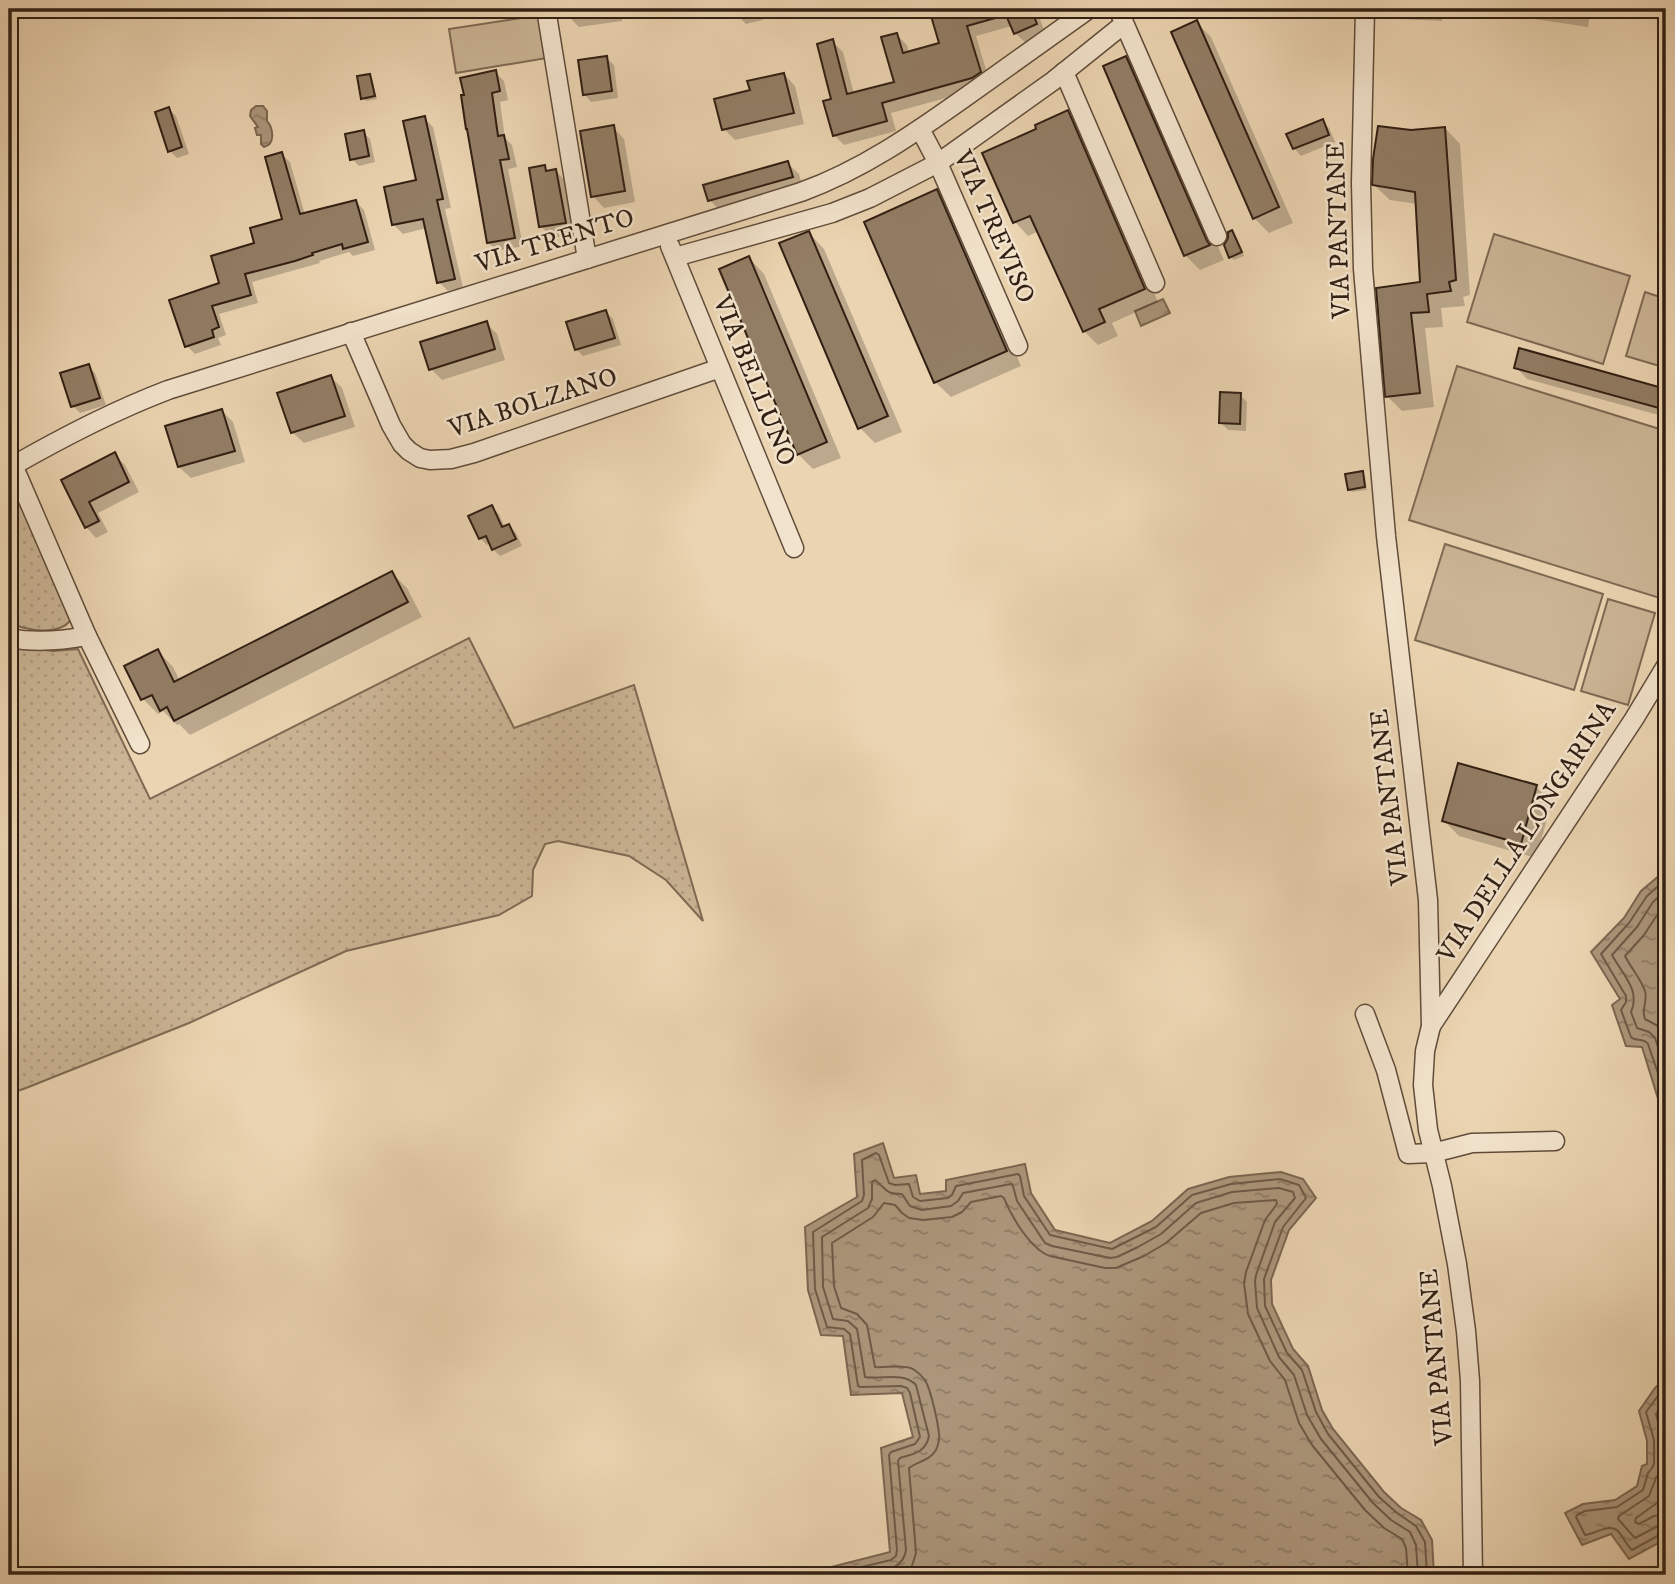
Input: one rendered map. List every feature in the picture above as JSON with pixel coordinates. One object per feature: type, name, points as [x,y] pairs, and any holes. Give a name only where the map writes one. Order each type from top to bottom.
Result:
[{"type":"street","points":[[546,9],[587,259]]},
{"type":"street","name":"VIA TRENTO","points":[[11,467],[73,432],[145,399],[213,375],[825,183],[858,168],[920,130],[1089,9]]},
{"type":"street","name":"VIA PANTANE","points":[[1365,9],[1361,183],[1363,269],[1386,536],[1428,900],[1431,1026],[1425,1051],[1423,1085],[1427,1130],[1457,1264],[1466,1331],[1470,1381],[1473,1575]]},
{"type":"street","points":[[675,257],[832,213],[870,198],[938,163],[1064,72],[1121,17],[1217,236]]},
{"type":"street","points":[[1064,72],[1155,283]]},
{"type":"street","name":"VIA TREVISO","points":[[920,130],[938,163],[1018,346]]},
{"type":"street","name":"VIA BELLUNO","points":[[665,234],[794,548]]},
{"type":"street","name":"VIA BOLZANO","points":[[351,332],[396,436],[409,451],[430,460],[451,459],[474,453],[720,368]]},
{"type":"street","points":[[11,467],[139,744]]},
{"type":"street","points":[[9,638],[53,642],[87,636]]},
{"type":"street","name":"VIA DELLA LONGARINA","points":[[1431,1026],[1634,719],[1666,666]]},
{"type":"street","points":[[1365,1014],[1386,1070],[1408,1154],[1433,1153],[1472,1143],[1555,1140]]},
{"type":"shaded area","points":[[541,15],[547,58],[456,73],[449,29]]},
{"type":"shaded area","points":[[1494,234],[1630,276],[1603,364],[1467,322]]},
{"type":"shaded area","points":[[1645,292],[1666,299],[1666,368],[1626,356]]},
{"type":"shaded area","points":[[1457,366],[1666,431],[1666,600],[1409,520]]},
{"type":"shaded area","points":[[12,476],[71,620],[58,629],[33,630],[9,623],[9,478]]},
{"type":"shaded area","points":[[1445,544],[1603,594],[1574,690],[1415,640]]},
{"type":"shaded area","points":[[1608,599],[1655,613],[1628,705],[1581,691]]},
{"type":"shaded area","points":[[469,638],[514,728],[634,685],[703,921],[666,880],[629,856],[558,841],[545,844],[533,870],[532,896],[499,915],[346,951],[189,1023],[9,1094],[9,646],[53,651],[78,649],[150,799]]},
{"type":"water","points":[[256,106],[263,106],[267,111],[267,121],[272,132],[270,143],[264,147],[261,144],[261,135],[257,135],[255,128],[258,127],[250,116],[251,110]]},
{"type":"water","points":[[1163,299],[1170,313],[1141,326],[1135,311]]},
{"type":"water","points":[[1666,870],[1666,1104],[1660,1105],[1642,1047],[1626,1046],[1612,1005],[1620,999],[1591,952],[1624,918],[1641,891]]},
{"type":"water","points":[[883,1143],[894,1178],[916,1175],[920,1194],[946,1191],[946,1180],[1025,1164],[1031,1193],[1055,1230],[1110,1243],[1152,1221],[1188,1189],[1229,1177],[1281,1172],[1303,1179],[1316,1198],[1289,1230],[1271,1280],[1272,1304],[1293,1349],[1308,1366],[1322,1410],[1333,1429],[1384,1492],[1401,1508],[1421,1520],[1432,1540],[1434,1575],[809,1575],[808,1573],[890,1552],[881,1448],[913,1437],[902,1393],[851,1395],[843,1336],[821,1335],[808,1290],[805,1227],[857,1197],[854,1154]]},
{"type":"water","points":[[1666,1378],[1666,1539],[1629,1559],[1611,1534],[1582,1545],[1565,1513],[1583,1504],[1615,1500],[1637,1486],[1642,1466],[1647,1464],[1647,1441],[1639,1411],[1655,1388]]},
{"type":"building","points":[[929,9],[1031,9],[1037,24],[1014,34],[1006,15],[967,26],[981,72],[972,78],[882,103],[887,121],[833,136],[823,101],[831,99],[817,44],[833,39],[847,94],[894,82],[881,37],[897,33],[903,53],[939,43]]},
{"type":"building","points":[[1197,20],[1279,207],[1253,219],[1171,32]]},
{"type":"building","points":[[607,56],[612,91],[583,95],[578,60]]},
{"type":"building","points":[[1126,56],[1210,245],[1184,256],[1103,66]]},
{"type":"building","points":[[496,70],[500,91],[492,93],[498,136],[504,135],[509,159],[500,160],[515,238],[487,243],[466,129],[460,78]]},
{"type":"building","points":[[784,73],[794,113],[722,130],[714,99],[750,90],[747,81]]},
{"type":"building","points":[[370,74],[375,96],[361,99],[357,76]]},
{"type":"building","points":[[169,107],[182,147],[168,152],[155,112]]},
{"type":"building","points":[[1068,110],[1145,289],[1099,309],[1105,322],[1083,332],[1030,216],[1013,223],[982,153],[1036,129],[1035,125]]},
{"type":"building","points":[[425,116],[443,199],[437,200],[455,279],[437,283],[423,219],[392,225],[384,187],[416,180],[403,121]]},
{"type":"building","points":[[1323,119],[1329,135],[1293,149],[1286,134]]},
{"type":"building","points":[[614,125],[625,191],[591,197],[580,131]]},
{"type":"building","points":[[1378,126],[1411,130],[1445,127],[1456,280],[1449,282],[1451,291],[1427,294],[1429,312],[1411,313],[1420,393],[1385,397],[1376,288],[1420,282],[1415,192],[1372,185]]},
{"type":"building","points":[[364,130],[369,156],[350,160],[345,134]]},
{"type":"building","points":[[282,152],[300,214],[356,200],[368,242],[343,249],[342,244],[295,261],[245,274],[251,295],[212,306],[219,327],[212,330],[214,337],[185,347],[169,300],[219,283],[211,256],[254,243],[250,228],[282,219],[265,157]]},
{"type":"building","points":[[788,161],[793,177],[708,201],[703,185]]},
{"type":"building","points":[[545,165],[546,171],[556,169],[566,223],[539,227],[529,168]]},
{"type":"building","points":[[937,189],[1007,351],[934,383],[864,222]]},
{"type":"building","points":[[1232,230],[1242,252],[1229,258],[1224,245],[1228,232]]},
{"type":"building","points":[[809,231],[888,416],[858,429],[779,243]]},
{"type":"building","points":[[749,256],[827,442],[797,455],[719,269]]},
{"type":"building","points":[[606,310],[615,338],[575,350],[566,322]]},
{"type":"building","points":[[487,321],[495,349],[429,370],[420,342]]},
{"type":"building","points":[[1519,348],[1666,389],[1666,410],[1514,368]]},
{"type":"building","points":[[89,364],[100,398],[71,407],[60,373]]},
{"type":"building","points":[[331,375],[345,416],[291,433],[277,393]]},
{"type":"building","points":[[1220,392],[1241,393],[1240,424],[1219,423]]},
{"type":"building","points":[[222,409],[235,451],[178,467],[165,426]]},
{"type":"building","points":[[115,452],[129,482],[89,502],[99,521],[85,528],[61,480]]},
{"type":"building","points":[[1363,471],[1365,487],[1348,490],[1345,474]]},
{"type":"building","points":[[492,505],[502,527],[509,524],[516,539],[492,550],[486,536],[479,539],[468,516]]},
{"type":"building","points":[[392,571],[408,602],[174,721],[167,707],[160,711],[152,695],[141,700],[124,666],[158,649],[174,682]]},
{"type":"building","points":[[1458,763],[1537,785],[1521,844],[1442,821]]}]
